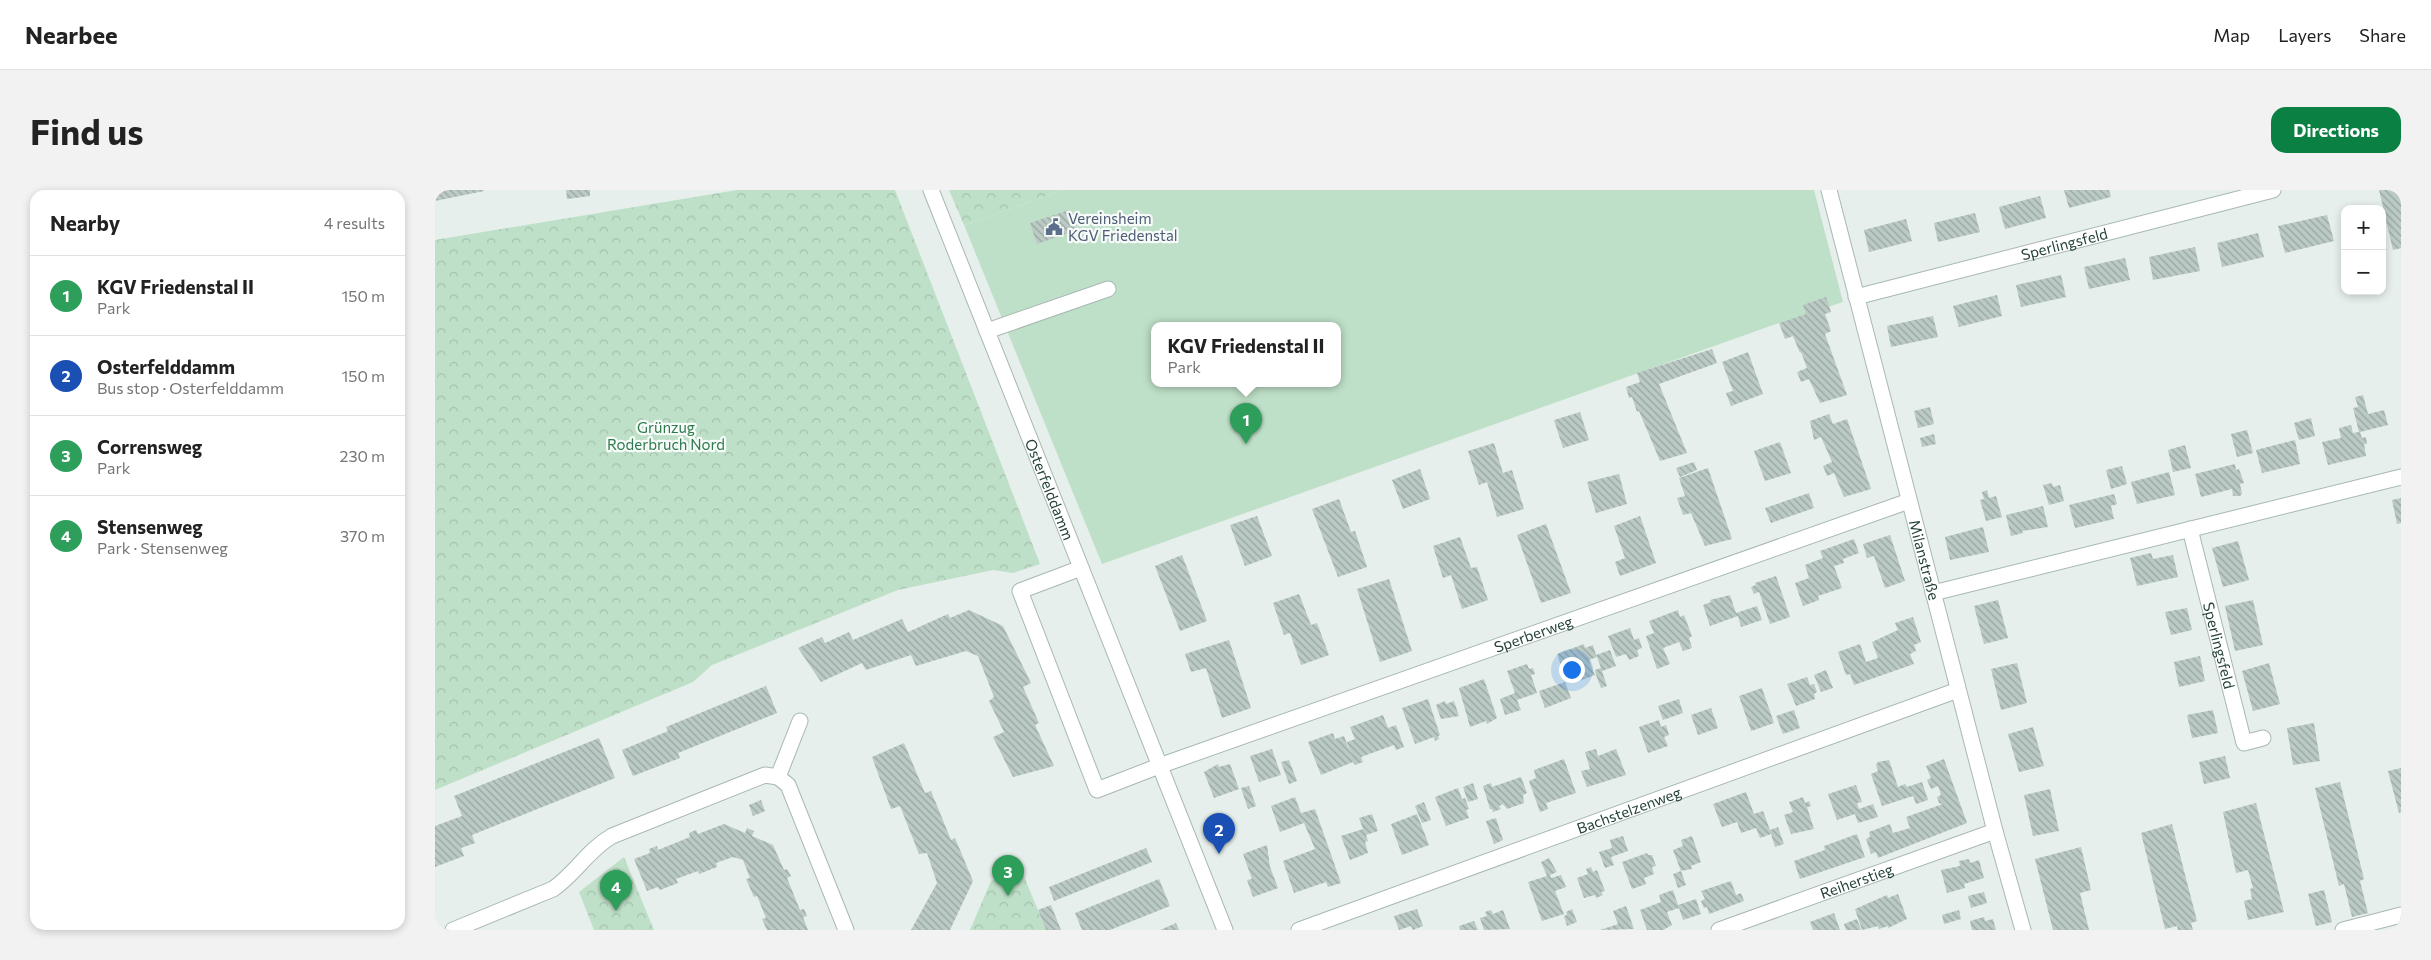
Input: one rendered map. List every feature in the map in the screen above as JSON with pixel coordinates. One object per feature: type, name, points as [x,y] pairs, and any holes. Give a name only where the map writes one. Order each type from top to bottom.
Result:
[{"type":"street","name":"Osterfelddamm","points":[[931,190],[1225,930]]},
{"type":"street","name":"Milanstraße","points":[[1829,190],[1995,831],[2023,930]]},
{"type":"street","name":"Sperlingsfeld","points":[[1856,297],[2273,190]]},
{"type":"street","points":[[987,332],[1109,289]]},
{"type":"street","points":[[1933,593],[2401,477]]},
{"type":"street","name":"Sperberweg","points":[[1081,568],[1020,590],[1097,790],[1159,766],[1909,501]]},
{"type":"street","name":"Sperlingsfeld","points":[[2190,529],[2244,743],[2263,738]]},
{"type":"street","name":"Bachstelzenweg","points":[[1299,930],[1959,690]]},
{"type":"street","points":[[778,777],[800,721]]},
{"type":"street","points":[[453,930],[553,889],[565,881],[599,844],[611,836],[765,775],[778,777],[788,785],[847,930]]},
{"type":"street","name":"Reiherstieg","points":[[1719,930],[1995,831]]},
{"type":"street","points":[[2343,930],[2401,915]]},
{"type":"green space","name":"Grünzug Roderbruch Nord","points":[[737,190],[895,190],[1040,564],[1013,573],[993,570],[898,590],[712,665],[693,682],[435,790],[435,240]]},
{"type":"green space","points":[[949,190],[1064,190],[964,225]]},
{"type":"green space","points":[[1064,190],[1814,190],[1843,302],[1776,324],[1102,564],[964,225]]},
{"type":"green space","points":[[624,857],[654,930],[594,930],[579,892]]},
{"type":"green space","points":[[1021,869],[1046,930],[970,930],[991,881]]},
{"type":"building","points":[[435,190],[484,190],[484,191],[435,201]]},
{"type":"building","points":[[566,190],[590,190],[590,196],[567,199]]},
{"type":"building","points":[[2064,190],[2109,190],[2111,197],[2069,208]]},
{"type":"building","points":[[2379,190],[2401,190],[2401,248],[2393,250],[2386,220],[2386,205],[2382,205]]},
{"type":"building","points":[[2040,196],[2046,218],[2005,229],[1999,207]]},
{"type":"building","name":"Vereinsheim KGV Friedenstal","points":[[1069,210],[1077,230],[1037,244],[1030,223]]},
{"type":"building","points":[[1975,213],[1980,232],[1938,242],[1934,223]]},
{"type":"building","points":[[2327,215],[2334,241],[2285,253],[2278,226]]},
{"type":"building","points":[[1906,219],[1912,241],[1869,252],[1864,230]]},
{"type":"building","points":[[2258,233],[2264,257],[2222,267],[2217,243]]},
{"type":"building","points":[[2195,247],[2200,271],[2153,280],[2149,257]]},
{"type":"building","points":[[2125,258],[2130,280],[2089,289],[2084,267]]},
{"type":"building","points":[[2061,275],[2066,297],[2021,307],[2016,285]]},
{"type":"building","points":[[1997,295],[2002,316],[1959,327],[1953,306]]},
{"type":"building","points":[[1826,297],[1831,312],[1825,314],[1831,331],[1825,334],[1847,395],[1820,403],[1809,379],[1801,382],[1797,372],[1807,368],[1793,336],[1785,339],[1779,323],[1806,314],[1803,305]]},
{"type":"building","points":[[1933,316],[1938,337],[1891,347],[1887,326]]},
{"type":"building","points":[[1712,349],[1717,363],[1659,384],[1687,453],[1660,461],[1639,411],[1637,412],[1632,397],[1629,398],[1626,387],[1640,382],[1637,373]]},
{"type":"building","points":[[1748,352],[1763,394],[1731,406],[1726,393],[1733,391],[1722,362]]},
{"type":"building","points":[[2363,395],[2368,414],[2384,410],[2388,425],[2360,432],[2362,438],[2366,437],[2367,444],[2364,444],[2366,456],[2328,465],[2322,442],[2341,438],[2339,428],[2351,425],[2353,433],[2359,432],[2353,408],[2358,407],[2355,397]]},
{"type":"building","points":[[1930,407],[1934,424],[1918,428],[1914,411]]},
{"type":"building","points":[[1580,412],[1589,440],[1563,448],[1554,420]]},
{"type":"building","points":[[1829,414],[1833,424],[1847,419],[1871,489],[1844,497],[1834,473],[1827,476],[1823,466],[1832,462],[1821,437],[1814,440],[1810,421]]},
{"type":"building","points":[[2311,418],[2315,436],[2299,440],[2294,423]]},
{"type":"building","points":[[2247,430],[2253,453],[2237,457],[2231,434]]},
{"type":"building","points":[[1934,434],[1936,444],[1922,447],[1920,438]]},
{"type":"building","points":[[2295,440],[2300,464],[2262,473],[2256,450]]},
{"type":"building","points":[[1780,442],[1791,473],[1765,481],[1754,451]]},
{"type":"building","points":[[1494,443],[1503,473],[1512,470],[1524,509],[1497,517],[1487,482],[1479,485],[1468,451]]},
{"type":"building","points":[[2185,445],[2191,468],[2173,472],[2168,450]]},
{"type":"building","points":[[1694,462],[1697,470],[1680,477],[1676,468]]},
{"type":"building","points":[[2235,464],[2236,470],[2239,469],[2244,483],[2240,484],[2242,494],[2240,496],[2233,496],[2232,489],[2201,497],[2195,474]]},
{"type":"building","points":[[2122,466],[2127,484],[2111,489],[2106,470]]},
{"type":"building","points":[[1708,468],[1732,539],[1705,546],[1691,513],[1683,515],[1677,498],[1685,496],[1679,478]]},
{"type":"building","points":[[1420,469],[1430,499],[1403,509],[1392,480]]},
{"type":"building","points":[[2169,472],[2175,495],[2137,504],[2131,482]]},
{"type":"building","points":[[1619,474],[1627,504],[1596,513],[1587,482]]},
{"type":"building","points":[[2052,483],[2053,487],[2060,485],[2064,501],[2049,505],[2043,485]]},
{"type":"building","points":[[1987,490],[1989,498],[1996,496],[2002,517],[1986,521],[1980,500],[1984,499],[1982,492]]},
{"type":"building","points":[[1809,493],[1814,508],[1771,523],[1765,508]]},
{"type":"building","points":[[2114,494],[2117,504],[2111,506],[2114,519],[2075,528],[2069,505]]},
{"type":"building","points":[[2401,498],[2401,523],[2397,524],[2392,500]]},
{"type":"building","points":[[1339,499],[1351,532],[1355,531],[1367,567],[1338,577],[1312,509]]},
{"type":"building","points":[[2043,506],[2048,527],[2022,531],[2023,533],[2011,536],[2006,515]]},
{"type":"building","points":[[1257,516],[1272,556],[1245,566],[1230,525]]},
{"type":"building","points":[[1640,516],[1656,563],[1620,576],[1615,562],[1625,558],[1614,526]]},
{"type":"building","points":[[1546,524],[1571,593],[1541,603],[1517,535]]},
{"type":"building","points":[[1983,527],[1989,552],[1950,560],[1945,537]]},
{"type":"building","points":[[1890,535],[1905,581],[1885,588],[1874,556],[1867,558],[1863,544]]},
{"type":"building","points":[[1460,537],[1471,568],[1477,567],[1488,600],[1462,609],[1451,575],[1443,578],[1433,546]]},
{"type":"building","points":[[1854,539],[1859,553],[1843,559],[1844,563],[1834,566],[1842,588],[1818,596],[1819,600],[1803,606],[1795,583],[1809,578],[1805,565],[1823,558],[1820,551]]},
{"type":"building","points":[[2238,541],[2249,580],[2223,587],[2212,548]]},
{"type":"building","points":[[2151,553],[2153,559],[2173,555],[2178,577],[2137,586],[2130,558]]},
{"type":"building","points":[[1182,555],[1207,621],[1180,631],[1155,566]]},
{"type":"building","points":[[1776,576],[1790,617],[1770,624],[1759,592],[1754,594],[1751,587],[1756,585],[1755,583]]},
{"type":"building","points":[[1389,579],[1412,651],[1380,662],[1357,589]]},
{"type":"building","points":[[1299,594],[1311,625],[1317,623],[1329,655],[1301,665],[1290,633],[1284,635],[1273,603]]},
{"type":"building","points":[[1730,595],[1736,613],[1757,606],[1762,620],[1741,627],[1738,616],[1710,626],[1703,605],[1711,602],[1710,600]]},
{"type":"building","points":[[1998,600],[2008,638],[1984,644],[1974,606]]},
{"type":"building","points":[[2253,600],[2263,645],[2235,651],[2225,606]]},
{"type":"building","points":[[2187,608],[2192,630],[2171,635],[2165,612]]},
{"type":"building","points":[[969,610],[1003,626],[1031,683],[1023,687],[1039,723],[1035,725],[1054,766],[1013,777],[993,737],[1004,732],[989,701],[994,697],[978,656],[966,651],[916,666],[911,655],[866,670],[862,663],[821,682],[798,648],[822,637],[825,643],[849,632],[853,640],[902,619],[908,632],[948,614],[950,618]]},
{"type":"building","points":[[1678,610],[1680,617],[1684,615],[1692,636],[1689,638],[1692,648],[1683,651],[1679,642],[1663,648],[1670,664],[1657,669],[1646,636],[1654,633],[1649,621]]},
{"type":"building","points":[[1913,617],[1921,642],[1914,645],[1916,651],[1910,654],[1914,664],[1854,685],[1850,674],[1846,675],[1838,652],[1860,644],[1866,662],[1878,658],[1872,642],[1898,630],[1895,623]]},
{"type":"building","points":[[1630,628],[1634,640],[1639,638],[1642,648],[1637,650],[1639,656],[1629,660],[1626,654],[1616,657],[1608,636]]},
{"type":"building","points":[[1229,640],[1251,708],[1222,718],[1206,668],[1191,672],[1185,654]]},
{"type":"building","points":[[1584,644],[1585,648],[1593,645],[1596,655],[1610,650],[1616,666],[1602,671],[1607,686],[1601,688],[1596,675],[1595,670],[1601,668],[1597,657],[1589,660],[1595,675],[1574,683],[1571,672],[1564,674],[1557,654]]},
{"type":"building","points":[[2200,656],[2205,681],[2179,687],[2174,662]]},
{"type":"building","points":[[2017,663],[2027,703],[2001,710],[1991,669]]},
{"type":"building","points":[[2269,663],[2280,704],[2253,711],[2242,671]]},
{"type":"building","points":[[1527,664],[1529,669],[1533,668],[1535,674],[1531,675],[1537,693],[1517,700],[1521,710],[1505,715],[1500,699],[1515,693],[1507,671]]},
{"type":"building","points":[[1826,670],[1833,688],[1821,692],[1814,675]]},
{"type":"building","points":[[1807,677],[1810,685],[1814,684],[1817,692],[1814,694],[1815,699],[1796,706],[1787,684]]},
{"type":"building","points":[[1484,679],[1497,718],[1487,724],[1486,721],[1470,727],[1459,688]]},
{"type":"building","points":[[1565,682],[1571,698],[1545,708],[1539,691]]},
{"type":"building","points":[[766,686],[777,713],[678,753],[680,758],[633,776],[622,750],[668,731],[666,727]]},
{"type":"building","points":[[1762,688],[1774,723],[1751,731],[1739,696]]},
{"type":"building","points":[[1428,699],[1440,735],[1438,736],[1439,739],[1435,741],[1434,737],[1415,744],[1402,708]]},
{"type":"building","points":[[1679,699],[1683,713],[1663,720],[1658,706]]},
{"type":"building","points":[[1445,701],[1446,704],[1454,701],[1459,716],[1441,719],[1436,705]]},
{"type":"building","points":[[1711,708],[1718,728],[1698,735],[1691,715]]},
{"type":"building","points":[[1794,710],[1800,728],[1783,734],[1776,716]]},
{"type":"building","points":[[2213,710],[2218,733],[2192,738],[2187,715]]},
{"type":"building","points":[[1383,715],[1388,728],[1396,725],[1404,747],[1396,750],[1394,745],[1361,757],[1363,762],[1355,765],[1353,762],[1321,775],[1308,742],[1333,733],[1335,739],[1344,736],[1352,757],[1347,742],[1355,739],[1350,727]]},
{"type":"building","points":[[1659,720],[1661,727],[1666,725],[1669,735],[1664,737],[1668,746],[1648,753],[1639,727]]},
{"type":"building","points":[[2314,723],[2320,761],[2293,765],[2287,728]]},
{"type":"building","points":[[2033,727],[2044,766],[2019,772],[2008,734]]},
{"type":"building","points":[[599,738],[615,778],[472,835],[475,843],[461,848],[464,856],[435,867],[435,826],[462,816],[454,796]]},
{"type":"building","points":[[904,743],[925,793],[931,791],[951,840],[955,838],[973,881],[950,930],[911,930],[937,883],[927,853],[919,854],[900,806],[891,809],[872,757]]},
{"type":"building","points":[[1272,749],[1281,775],[1259,782],[1250,756]]},
{"type":"building","points":[[1596,749],[1598,756],[1616,749],[1626,775],[1587,787],[1581,771],[1590,769],[1585,752]]},
{"type":"building","points":[[2225,756],[2230,778],[2204,784],[2199,762]]},
{"type":"building","points":[[1564,759],[1576,793],[1546,803],[1548,809],[1540,812],[1529,781],[1536,778],[1534,770]]},
{"type":"building","points":[[1944,759],[1967,823],[1878,858],[1876,852],[1871,854],[1866,839],[1870,837],[1869,832],[1890,824],[1893,833],[1910,828],[1906,817],[1943,804],[1939,803],[1937,797],[1941,795],[1938,786],[1931,789],[1927,780],[1931,778],[1926,766]]},
{"type":"building","points":[[1289,760],[1297,781],[1289,784],[1281,762]]},
{"type":"building","points":[[1889,760],[1898,787],[1905,784],[1907,787],[1922,782],[1928,800],[1916,804],[1913,796],[1882,806],[1871,774],[1878,771],[1876,765],[1878,762]]},
{"type":"building","points":[[1218,764],[1219,767],[1230,764],[1239,789],[1214,798],[1204,772]]},
{"type":"building","points":[[2401,768],[2401,812],[2399,813],[2388,771]]},
{"type":"building","points":[[1521,777],[1527,793],[1523,795],[1524,803],[1507,809],[1503,804],[1499,806],[1501,809],[1493,812],[1490,809],[1483,786],[1491,783],[1492,787]]},
{"type":"building","points":[[2340,782],[2364,879],[2360,881],[2368,913],[2352,917],[2344,884],[2339,886],[2315,788]]},
{"type":"building","points":[[1473,783],[1478,799],[1468,802],[1463,787]]},
{"type":"building","points":[[1856,785],[1862,802],[1857,803],[1859,809],[1873,804],[1878,817],[1858,823],[1855,814],[1837,820],[1828,794]]},
{"type":"building","points":[[1249,786],[1256,806],[1248,809],[1241,788]]},
{"type":"building","points":[[1458,788],[1462,799],[1465,798],[1469,809],[1466,810],[1469,818],[1446,826],[1435,797]]},
{"type":"building","points":[[2050,789],[2059,831],[2033,836],[2024,795]]},
{"type":"building","points":[[1746,792],[1754,814],[1763,811],[1770,830],[1778,827],[1784,844],[1775,847],[1771,834],[1760,838],[1756,828],[1741,833],[1737,822],[1722,827],[1713,804]]},
{"type":"building","points":[[1295,797],[1301,813],[1315,809],[1341,883],[1328,887],[1326,882],[1294,893],[1283,861],[1315,849],[1304,823],[1280,832],[1271,806]]},
{"type":"building","points":[[1803,797],[1805,803],[1809,801],[1811,806],[1807,807],[1814,829],[1791,834],[1784,815],[1793,812],[1789,802]]},
{"type":"building","points":[[761,800],[765,811],[753,816],[749,805]]},
{"type":"building","points":[[1424,802],[1431,820],[1422,823],[1415,806]]},
{"type":"building","points":[[2256,803],[2284,912],[2248,920],[2244,901],[2252,899],[2250,889],[2253,888],[2248,870],[2236,873],[2223,812]]},
{"type":"building","points":[[1372,814],[1378,831],[1366,835],[1368,841],[1365,842],[1368,853],[1350,860],[1341,836],[1363,829],[1359,818]]},
{"type":"building","points":[[1417,814],[1429,845],[1402,855],[1391,824]]},
{"type":"building","points":[[1496,818],[1503,840],[1494,844],[1486,821]]},
{"type":"building","points":[[724,824],[745,833],[747,828],[754,831],[752,836],[773,845],[784,870],[787,869],[791,876],[787,878],[800,910],[804,909],[807,916],[803,917],[808,930],[767,930],[762,919],[766,918],[757,896],[754,897],[746,879],[750,878],[743,860],[733,857],[716,863],[717,867],[699,874],[698,871],[676,879],[678,883],[660,890],[658,887],[647,891],[634,859],[650,853],[649,849],[657,846],[658,850],[690,837],[689,833],[696,830],[698,834]]},
{"type":"building","points":[[2172,824],[2197,921],[2191,923],[2193,930],[2178,930],[2177,926],[2165,929],[2141,833]]},
{"type":"building","points":[[1857,834],[1865,857],[1800,879],[1794,861],[1825,850],[1824,846]]},
{"type":"building","points":[[1623,836],[1628,851],[1611,857],[1614,865],[1605,868],[1599,852],[1612,848],[1610,840]]},
{"type":"building","points":[[1692,836],[1701,862],[1691,866],[1692,869],[1681,871],[1673,850],[1683,846],[1681,840]]},
{"type":"building","points":[[1267,845],[1270,867],[1278,888],[1253,897],[1247,880],[1252,879],[1243,854]]},
{"type":"building","points":[[2081,847],[2091,890],[2080,893],[2089,930],[2053,930],[2035,859]]},
{"type":"building","points":[[1146,848],[1152,862],[1054,901],[1049,887]]},
{"type":"building","points":[[1647,853],[1652,855],[1656,866],[1652,867],[1654,874],[1644,878],[1646,884],[1632,889],[1622,862]]},
{"type":"building","points":[[1549,858],[1557,872],[1550,875],[1551,878],[1561,875],[1566,887],[1555,891],[1564,914],[1542,921],[1528,882],[1547,876],[1541,862]]},
{"type":"building","points":[[1969,859],[1970,863],[1979,860],[1984,878],[1964,884],[1965,888],[1947,893],[1941,870],[1960,866],[1959,861]]},
{"type":"building","points":[[1591,867],[1593,872],[1597,870],[1605,891],[1601,892],[1603,895],[1596,898],[1595,895],[1584,898],[1577,878],[1588,874],[1586,869]]},
{"type":"building","points":[[1681,871],[1686,885],[1678,888],[1673,874]]},
{"type":"building","points":[[1159,879],[1170,906],[1110,930],[1082,930],[1075,913]]},
{"type":"building","points":[[1731,881],[1736,895],[1741,893],[1744,901],[1709,914],[1707,907],[1704,908],[1701,901],[1705,899],[1701,891]]},
{"type":"building","points":[[1673,890],[1678,905],[1696,899],[1701,914],[1683,920],[1679,908],[1667,912],[1672,925],[1663,930],[1647,930],[1640,910],[1661,902],[1659,895]]},
{"type":"building","points":[[2324,890],[2332,922],[2316,926],[2308,894]]},
{"type":"building","points":[[1984,892],[1987,903],[1971,908],[1968,896]]},
{"type":"building","points":[[1898,894],[1907,919],[1888,928],[1888,926],[1879,929],[1878,926],[1862,930],[1855,909],[1887,895],[1888,898]]},
{"type":"building","points":[[1051,905],[1061,930],[1046,930],[1038,910]]},
{"type":"building","points":[[1626,906],[1634,929],[1600,930],[1618,924],[1613,911]]},
{"type":"building","points":[[1417,909],[1423,926],[1413,930],[1411,926],[1399,930],[1394,916]]},
{"type":"building","points":[[1572,909],[1577,922],[1567,926],[1564,916],[1567,915],[1566,912]]},
{"type":"building","points":[[1491,910],[1493,914],[1503,910],[1510,929],[1484,930],[1480,918],[1487,916],[1485,912]]},
{"type":"building","points":[[1959,910],[1961,919],[1944,924],[1942,915]]},
{"type":"building","points":[[1834,913],[1840,930],[1813,930],[1810,922]]},
{"type":"building","points":[[1984,917],[1985,921],[1993,919],[1996,930],[1972,930],[1970,921]]},
{"type":"building","points":[[1857,919],[1861,930],[1846,930],[1844,924]]},
{"type":"building","points":[[1474,921],[1478,930],[1460,930],[1459,926]]},
{"type":"building","points":[[1176,923],[1179,930],[1160,930]]},
{"type":"place","name":"Vereinsheim KGV Friedenstal","points":[[1054,227]]},
{"type":"place","name":"KGV Friedenstal II","points":[[1246,444]]},
{"type":"place","name":"Osterfelddamm","points":[[1219,854]]},
{"type":"place","name":"Corrensweg","points":[[1008,896]]},
{"type":"place","name":"Stensenweg","points":[[616,911]]}]
